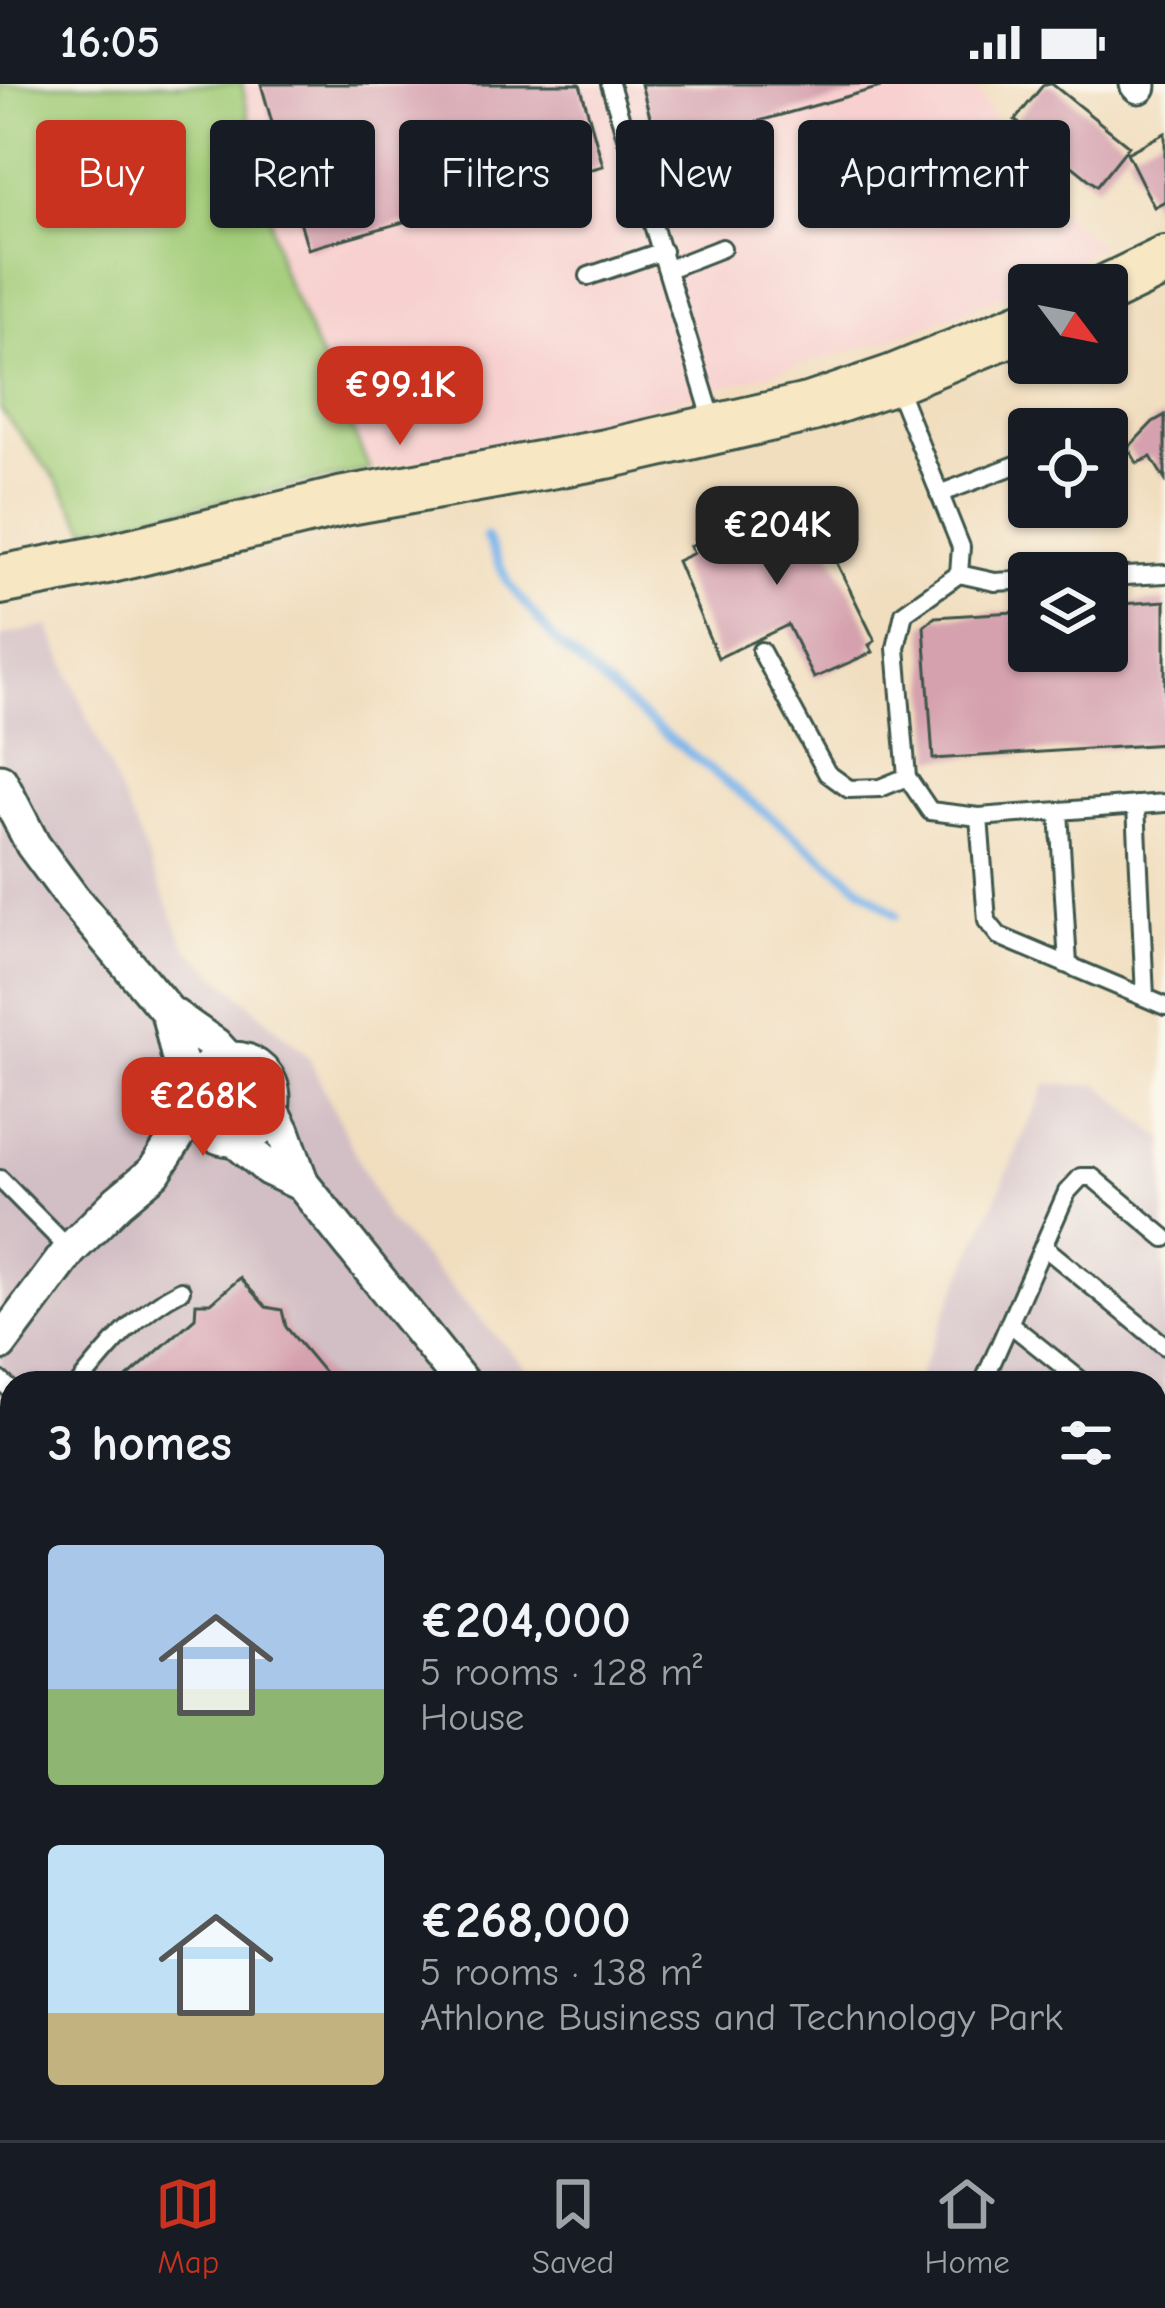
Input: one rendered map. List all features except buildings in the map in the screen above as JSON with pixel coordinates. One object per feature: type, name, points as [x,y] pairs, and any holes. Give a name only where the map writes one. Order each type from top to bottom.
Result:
[{"type":"main road","points":[[1128,279],[1165,261]]},
{"type":"main road","points":[[0,580],[344,501],[606,454],[812,407],[1008,333]]},
{"type":"street","points":[[0,781],[33,845],[73,898],[168,1012],[228,1059]]},
{"type":"street","points":[[168,1012],[202,1124],[302,1184]]},
{"type":"street","points":[[0,1344],[70,1250],[118,1202],[154,1172],[228,1138],[257,1131],[266,1122],[273,1097],[264,1073],[254,1064],[228,1059],[205,1071],[154,1172]]},
{"type":"street","points":[[272,1110],[302,1184],[452,1371]]},
{"type":"lane","points":[[610,84],[715,429]]},
{"type":"lane","points":[[589,276],[722,248]]},
{"type":"lane","points":[[894,379],[961,547],[959,574]]},
{"type":"lane","points":[[939,494],[1008,468]]},
{"type":"lane","points":[[1008,581],[959,574],[904,614],[896,648],[907,777],[930,811],[979,817],[1165,803]]},
{"type":"lane","points":[[1128,576],[1165,574]]},
{"type":"lane","points":[[761,651],[827,773],[849,789],[880,788],[907,777]]},
{"type":"lane","points":[[1136,805],[1144,997]]},
{"type":"lane","points":[[1059,811],[1068,965]]},
{"type":"lane","points":[[979,817],[987,921],[999,936],[1165,1006]]},
{"type":"lane","points":[[988,1371],[1067,1192],[1081,1177],[1092,1177],[1165,1238]]},
{"type":"lane","points":[[0,1179],[70,1250]]},
{"type":"lane","points":[[1043,1246],[1165,1346]]},
{"type":"lane","points":[[90,1371],[156,1302],[181,1290]]},
{"type":"lane","points":[[1009,1324],[1069,1371]]},
{"type":"shaded area","points":[[242,84],[973,84],[996,120],[798,120],[798,228],[1070,228],[1070,220],[1101,246],[1070,264],[1008,264],[1008,293],[891,339],[611,419],[370,470],[280,266],[272,228],[375,228],[375,120],[250,120]]},
{"type":"shaded area","points":[[49,626],[186,947],[308,1056],[386,1217],[528,1371],[0,1371],[0,636]]},
{"type":"shaded area","points":[[1046,1084],[1100,1085],[1165,1141],[1165,1371],[920,1371]]},
{"type":"green space","points":[[0,84],[242,84],[250,120],[210,120],[210,228],[272,228],[280,266],[370,470],[87,529],[55,478],[0,409]]},
{"type":"waterway","points":[[486,537],[509,584],[557,643],[647,720],[896,915]]}]
